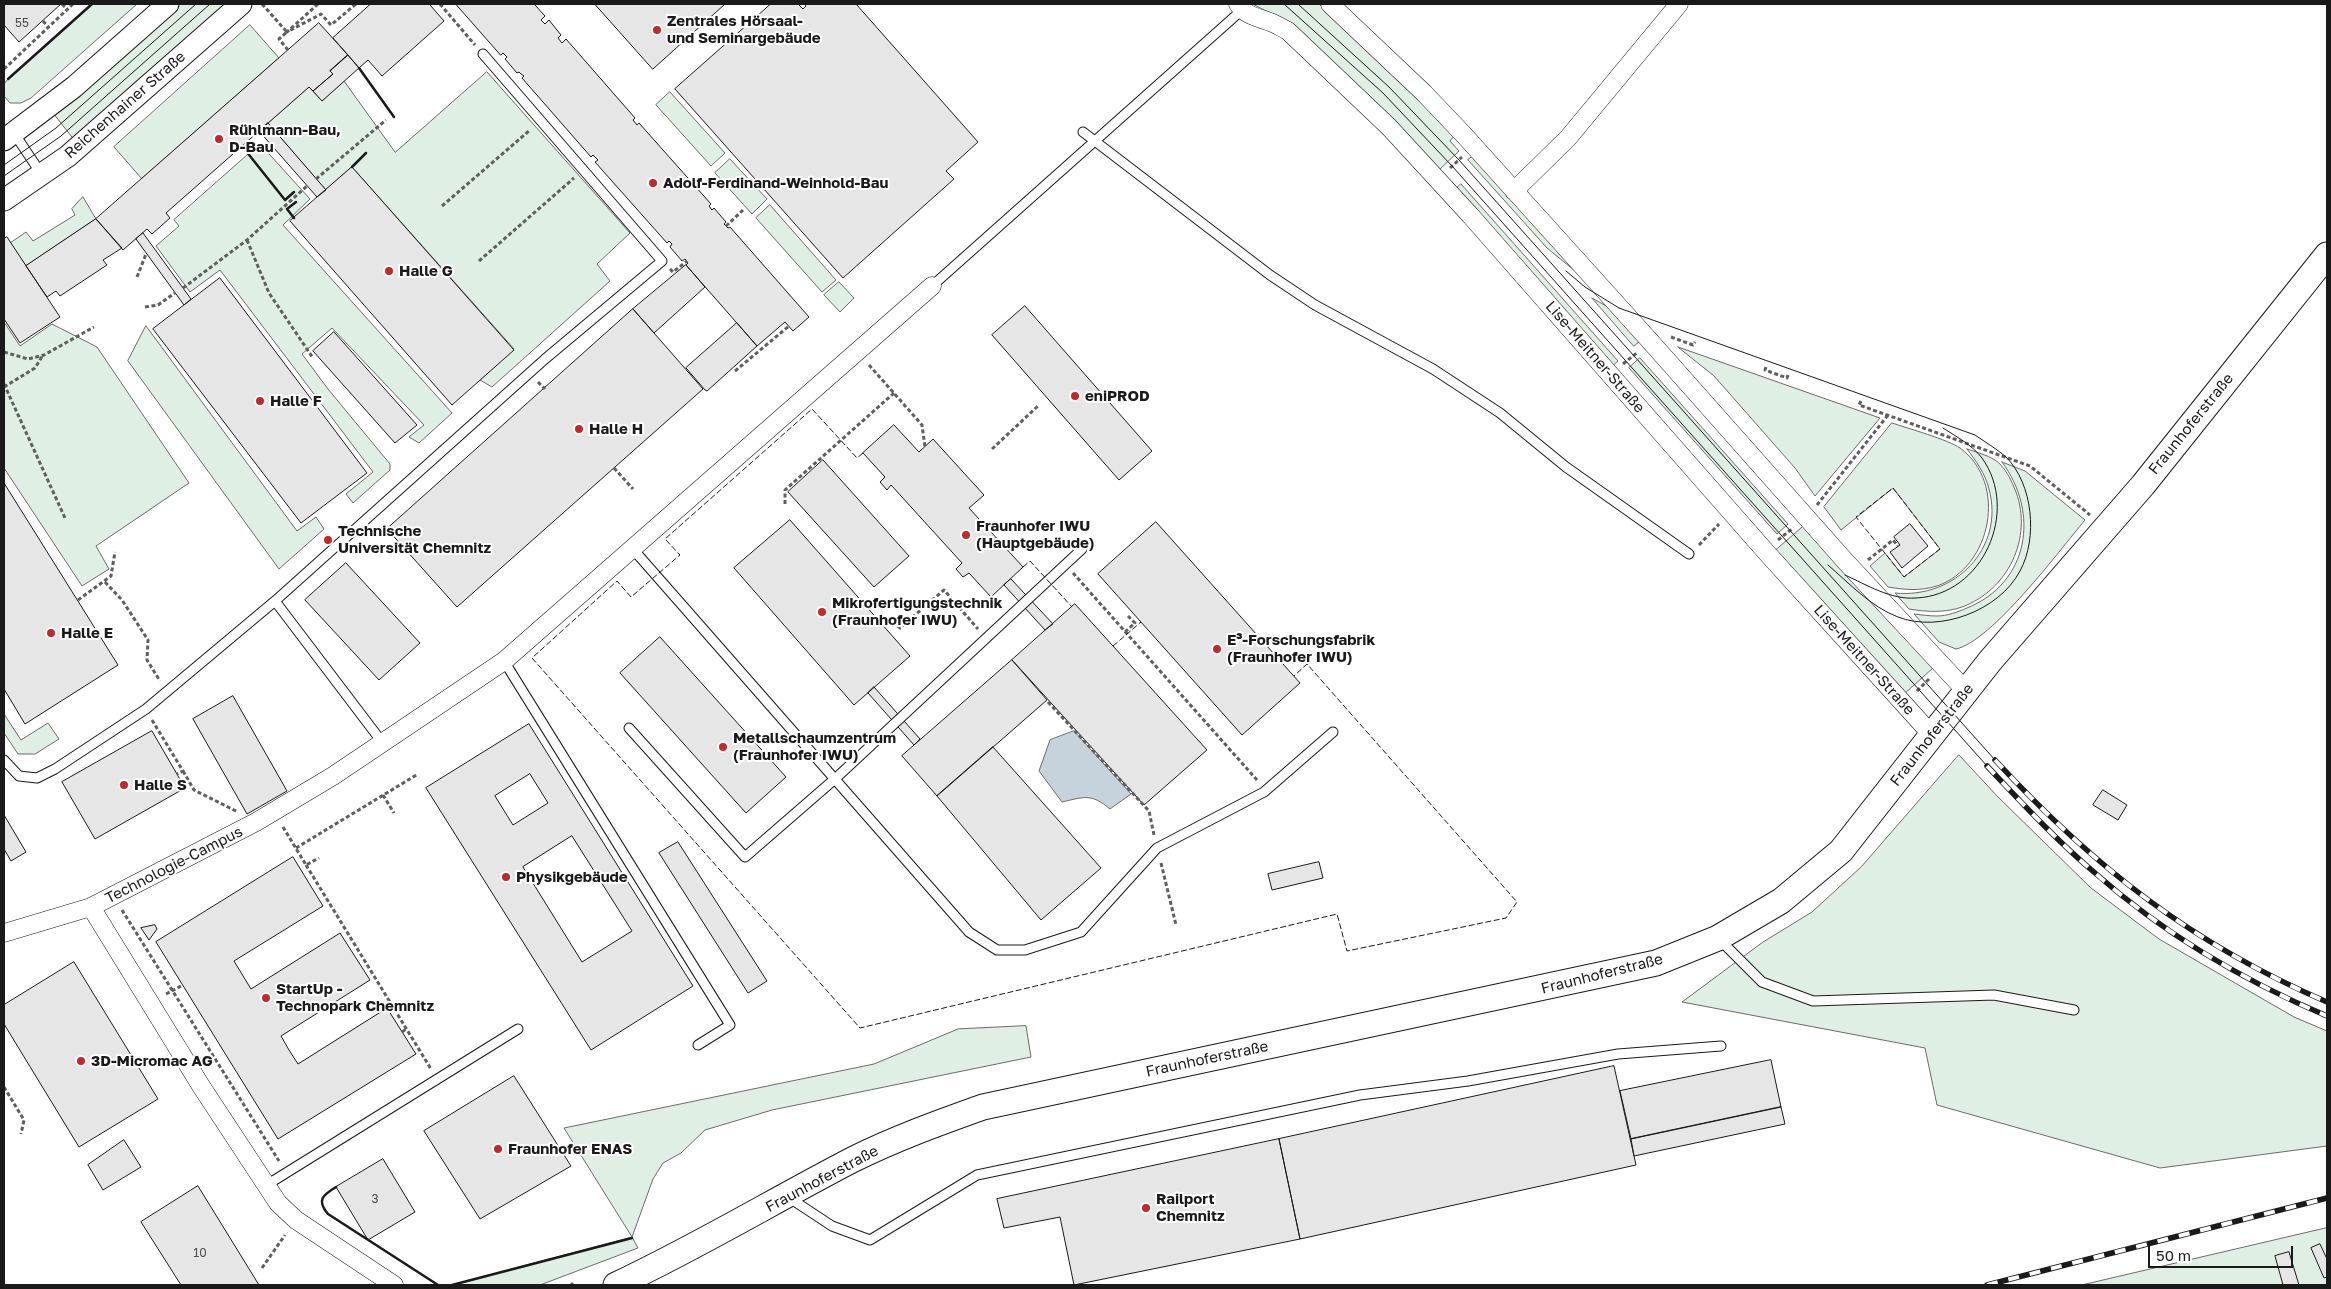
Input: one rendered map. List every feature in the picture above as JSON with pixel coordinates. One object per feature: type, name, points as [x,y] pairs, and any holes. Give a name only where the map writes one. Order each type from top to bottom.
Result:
[{"type":"main road","name":"Fraunhoferstraße","points":[[616,1285],[713,1237],[852,1160],[918,1130],[982,1107],[1656,963],[1718,938],[1781,901],[1841,851],[1966,691],[2143,485],[2327,255]]},
{"type":"street","points":[[9,136],[74,88],[168,4]]},
{"type":"street","name":"Reichenhainer Straße","points":[[4,200],[68,156],[241,4]]},
{"type":"street","points":[[1330,4],[1424,93],[1464,135],[1966,691]]},
{"type":"street","points":[[1514,191],[1568,138],[1678,4]]},
{"type":"street","name":"Lise-Meitner-Straße","points":[[1240,7],[1253,17],[1270,22],[1288,31],[1389,127],[1447,189],[1766,552],[1932,735]]},
{"type":"street","name":"Technologie-Campus","points":[[394,1285],[296,1220],[278,1204],[200,1086],[92,907],[274,812],[504,661],[932,286]]},
{"type":"street","points":[[4,933],[92,907]]},
{"type":"lane","points":[[932,286],[1095,142],[1240,7]]},
{"type":"lane","points":[[4,760],[19,776],[37,778],[55,769],[146,709],[275,601],[540,364],[662,260],[484,54]]},
{"type":"lane","points":[[1083,132],[1270,275],[1315,305],[1433,369],[1500,413],[1566,467],[1689,554]]},
{"type":"lane","points":[[9,136],[42,175]]},
{"type":"lane","points":[[632,548],[836,778],[969,932],[997,950],[1024,950],[1081,932],[1157,848],[1266,790],[1333,732]]},
{"type":"lane","points":[[629,728],[745,857],[836,778],[1082,548]]},
{"type":"lane","points":[[275,601],[382,742]]},
{"type":"lane","points":[[504,661],[730,1025],[698,1045]]},
{"type":"lane","points":[[1718,938],[1762,982],[1813,1001],[1994,995],[2074,1010]]},
{"type":"lane","points":[[265,1186],[518,1029]]},
{"type":"lane","points":[[787,1196],[832,1226],[870,1240],[977,1175],[1360,1095],[1468,1081],[1618,1054],[1721,1046]]},
{"type":"path","points":[[62,4],[67,9]]},
{"type":"path","points":[[4,69],[73,4]]},
{"type":"path","points":[[262,4],[287,32]]},
{"type":"path","points":[[288,50],[279,39],[318,4]]},
{"type":"path","points":[[287,32],[321,14],[331,25],[356,4]]},
{"type":"path","points":[[440,4],[466,34]]},
{"type":"path","points":[[42,21],[48,27]]},
{"type":"path","points":[[316,179],[386,120]]},
{"type":"path","points":[[442,206],[541,121]]},
{"type":"path","points":[[1447,189],[1455,183],[1446,172],[1466,154],[1456,142],[1464,135]]},
{"type":"path","points":[[479,262],[583,170]]},
{"type":"path","points":[[183,288],[247,240],[307,186]]},
{"type":"path","points":[[726,226],[743,210]]},
{"type":"path","points":[[247,240],[269,293],[313,358]]},
{"type":"path","points":[[137,277],[146,254]]},
{"type":"path","points":[[145,307],[158,305],[175,293]]},
{"type":"path","points":[[735,371],[789,326]]},
{"type":"path","points":[[4,352],[28,359],[44,355],[94,327]]},
{"type":"path","points":[[1610,375],[1659,333],[1694,345],[1695,342]]},
{"type":"path","points":[[857,351],[922,425],[925,447]]},
{"type":"path","points":[[44,355],[35,368],[4,386],[65,518]]},
{"type":"path","points":[[1766,367],[1765,370],[1787,378],[1788,375]]},
{"type":"path","points":[[785,504],[785,490],[894,393]]},
{"type":"path","points":[[1860,400],[1859,406],[2030,466],[2092,518]]},
{"type":"path","points":[[992,449],[1039,405]]},
{"type":"path","points":[[1766,552],[1817,505],[1888,416]]},
{"type":"path","points":[[614,468],[633,489]]},
{"type":"path","points":[[1689,554],[1723,520]]},
{"type":"path","points":[[1864,564],[1893,540],[1898,546]]},
{"type":"path","points":[[78,600],[111,576],[115,552]]},
{"type":"path","points":[[1065,563],[1266,790]]},
{"type":"path","points":[[105,582],[122,600],[148,640],[147,660],[167,692]]},
{"type":"path","points":[[893,621],[900,628],[944,590],[986,637]]},
{"type":"path","points":[[1125,632],[1135,623],[1128,616]]},
{"type":"path","points":[[1904,704],[1942,665]]},
{"type":"path","points":[[1048,702],[1149,812],[1176,925]]},
{"type":"path","points":[[146,709],[194,790],[225,803],[256,822]]},
{"type":"path","points":[[177,774],[183,771]]},
{"type":"path","points":[[296,848],[418,774]]},
{"type":"path","points":[[383,795],[394,813]]},
{"type":"path","points":[[274,812],[436,1079]]},
{"type":"path","points":[[306,865],[319,858]]},
{"type":"path","points":[[308,882],[314,878]]},
{"type":"path","points":[[113,896],[286,1172]]},
{"type":"path","points":[[356,958],[361,955]]},
{"type":"path","points":[[402,1032],[406,1029]]},
{"type":"path","points":[[4,1087],[24,1120],[21,1134]]},
{"type":"path","points":[[262,1268],[296,1220]]},
{"type":"green space","points":[[92,4],[137,4],[31,98],[21,103],[10,103],[4,96],[4,84],[8,79]]},
{"type":"green space","points":[[179,4],[231,4],[75,141],[53,113]]},
{"type":"green space","points":[[1253,4],[1319,4],[1455,135],[1450,141],[1459,151],[1439,170],[1281,19]]},
{"type":"green space","points":[[250,25],[279,58],[142,179],[114,147]]},
{"type":"green space","points":[[487,72],[630,233],[597,264],[610,281],[492,387],[480,380],[514,349],[352,167],[326,190],[268,123],[309,87],[322,101],[344,81],[395,152]]},
{"type":"green space","points":[[670,92],[725,153],[711,166],[656,105]]},
{"type":"green space","points":[[260,144],[310,199],[283,225],[452,413],[419,443],[409,437],[424,425],[332,328],[302,354],[328,389],[390,464],[390,470],[353,503],[346,494],[373,472],[220,270],[190,292],[156,246],[179,226],[174,220]]},
{"type":"green space","points":[[1473,156],[1575,271],[1547,248],[1468,160]]},
{"type":"green space","points":[[730,159],[767,199],[752,214],[715,173]]},
{"type":"green space","points":[[1461,184],[1618,361],[1611,367],[1456,189]]},
{"type":"green space","points":[[83,197],[96,219],[26,266],[10,243],[26,232],[33,241],[75,215],[72,209]]},
{"type":"green space","points":[[770,205],[836,280],[822,292],[756,218]]},
{"type":"green space","points":[[839,282],[854,298],[840,312],[824,295]]},
{"type":"green space","points":[[1592,298],[1608,307],[1640,341],[1634,346]]},
{"type":"green space","points":[[4,322],[20,346],[52,324],[97,347],[189,483],[96,546],[109,569],[82,586],[4,468]]},
{"type":"green space","points":[[146,326],[297,531],[316,517],[324,529],[279,569],[128,361]]},
{"type":"green space","points":[[1678,347],[1880,418],[1815,496],[1795,468],[1714,376]]},
{"type":"green space","points":[[1640,358],[1788,524],[1777,534],[1629,368]]},
{"type":"green space","points":[[1892,423],[1938,438],[1960,448],[1975,463],[1984,482],[1988,502],[1987,523],[1981,543],[1971,561],[1956,576],[1931,588],[1913,590],[1888,587],[1870,566],[1885,553],[1904,577],[1940,549],[1893,488],[1841,530],[1824,507]]},
{"type":"green space","points":[[1967,449],[1995,460],[2008,474],[2016,492],[2020,509],[2021,527],[2019,544],[2013,560],[2004,575],[1978,599],[1962,607],[1949,610],[1922,611],[1909,609],[1895,593],[1917,593],[1937,588],[1955,578],[1970,565],[1982,549],[1990,531],[1992,511],[1989,489],[1983,472]]},
{"type":"green space","points":[[2002,462],[2025,471],[2085,520],[2006,613],[1988,630],[1971,642],[1956,649],[1939,642],[1914,614],[1941,616],[1967,608],[1988,597],[2004,582],[2015,564],[2022,545],[2024,524],[2021,503],[2014,482]]},
{"type":"green space","points":[[1805,525],[1933,668],[1904,694],[1775,551]]},
{"type":"green space","points":[[4,714],[21,740],[48,723],[59,739],[35,754],[18,754],[4,733]]},
{"type":"green space","points":[[1959,755],[1998,797],[2091,888],[2159,939],[2294,1017],[2327,1031],[2327,1146],[2160,1168],[1937,1105],[1925,1048],[1682,1002],[1763,942],[1812,912],[1861,867]]},
{"type":"green space","points":[[1026,1026],[1031,1057],[772,1110],[705,1130],[681,1153],[663,1163],[653,1179],[632,1237],[564,1128],[874,1064],[958,1029]]},
{"type":"green space","points":[[2327,1228],[2327,1285],[2082,1285]]},
{"type":"green space","points":[[632,1237],[638,1248],[540,1285],[452,1285]]},
{"type":"shaded area","points":[[1074,731],[1131,794],[1110,809],[1092,798],[1062,802],[1039,771],[1050,740]]},
{"type":"building","points":[[4,4],[61,4],[19,42],[4,25]]},
{"type":"building","points":[[371,4],[432,4],[430,5],[444,21],[382,76],[368,60],[359,68],[333,38]]},
{"type":"building","name":"Adolf-Ferdinand-Weinhold-Bau","points":[[456,4],[534,4],[545,16],[541,20],[545,24],[549,20],[561,35],[558,38],[562,43],[566,39],[635,118],[633,120],[637,125],[639,123],[711,204],[709,206],[712,210],[714,208],[726,222],[724,224],[728,228],[730,227],[809,317],[793,331],[785,322],[757,346],[686,265],[688,263],[685,259],[682,261],[670,247],[672,244],[669,241],[667,243],[595,162],[598,160],[593,155],[591,157],[522,78],[524,76],[519,72],[517,73],[505,59],[507,57],[503,53],[501,55]]},
{"type":"building","name":"Zentrales Hörsaal- und Seminargebäude","points":[[595,4],[725,4],[653,69]]},
{"type":"building","points":[[771,4],[798,4],[803,9],[806,6],[805,4],[856,4],[978,142],[946,171],[954,179],[843,278],[675,89]]},
{"type":"building","name":"Rühlmann-Bau, D-Bau","points":[[319,23],[348,55],[330,71],[333,74],[313,91],[309,87],[166,213],[170,218],[152,234],[147,229],[123,250],[96,219]]},
{"type":"building","points":[[348,55],[359,68],[322,101],[313,91],[333,74],[330,71]]},
{"type":"building","points":[[268,123],[326,190],[317,197],[259,131]]},
{"type":"building","name":"Halle G","points":[[352,167],[514,350],[452,405],[290,221]]},
{"type":"building","points":[[96,219],[122,248],[103,260],[107,265],[60,296],[56,291],[47,297],[26,266]]},
{"type":"building","points":[[143,233],[191,299],[184,305],[136,239]]},
{"type":"building","points":[[7,237],[60,317],[20,343],[4,319],[4,239]]},
{"type":"building","points":[[686,265],[705,287],[654,333],[633,309]]},
{"type":"building","name":"Halle F","points":[[220,278],[367,473],[301,523],[153,329]]},
{"type":"building","name":"eniPROD","points":[[1025,306],[1152,451],[1119,480],[992,335]]},
{"type":"building","name":"Halle H","points":[[633,309],[703,389],[457,607],[387,529]]},
{"type":"building","points":[[737,323],[757,346],[707,391],[686,368]]},
{"type":"building","points":[[334,332],[417,425],[395,443],[313,351]]},
{"type":"building","name":"Fraunhofer IWU (Hauptgebäude)","points":[[894,425],[919,452],[933,439],[984,495],[969,508],[1023,567],[991,597],[969,573],[963,577],[956,569],[962,563],[891,485],[887,490],[880,482],[885,477],[863,453]]},
{"type":"building","points":[[823,460],[909,556],[874,587],[788,492]]},
{"type":"building","name":"Halle E","points":[[4,483],[118,665],[25,724],[4,689]]},
{"type":"building","name":"Mikrofertigungstechnik (Fraunhofer IWU)","points":[[790,520],[910,656],[854,705],[734,568]]},
{"type":"building","name":"E³-Forschungsfabrik (Fraunhofer IWU)","points":[[1156,522],[1300,683],[1242,735],[1098,574]]},
{"type":"building","points":[[1910,524],[1928,546],[1902,568],[1890,552],[1900,545],[1894,537]]},
{"type":"building","points":[[346,563],[420,643],[379,680],[305,600]]},
{"type":"building","points":[[1011,579],[1053,624],[1045,630],[1004,585]]},
{"type":"building","points":[[1075,604],[1207,750],[1144,805],[1012,660]]},
{"type":"building","name":"Metallschaumzentrum (Fraunhofer IWU)","points":[[660,637],[786,777],[746,813],[620,673]]},
{"type":"building","points":[[1012,660],[1047,700],[937,796],[902,756]]},
{"type":"building","points":[[874,687],[920,739],[914,745],[868,693]]},
{"type":"building","points":[[233,696],[287,791],[247,814],[193,719]]},
{"type":"building","name":"Physikgebäude","points":[[529,724],[693,986],[591,1050],[426,788]],"holes":[[[530,774],[548,803],[513,825],[495,796]],[[572,836],[632,931],[582,962],[523,867]]]},
{"type":"building","name":"Halle S","points":[[152,731],[185,788],[95,839],[62,782]]},
{"type":"building","points":[[993,747],[1101,868],[1041,920],[937,796]]},
{"type":"building","points":[[2103,790],[2127,805],[2118,820],[2093,805]]},
{"type":"building","points":[[4,815],[26,852],[11,861],[4,849]]},
{"type":"building","points":[[678,842],[767,981],[748,993],[659,853]]},
{"type":"building","name":"StartUp - Technopark Chemnitz","points":[[293,857],[323,906],[234,961],[251,989],[340,933],[370,980],[281,1036],[289,1050],[298,1064],[387,1008],[416,1054],[278,1139],[156,942]]},
{"type":"building","points":[[1319,862],[1323,878],[1272,890],[1268,874]]},
{"type":"building","points":[[155,925],[157,929],[149,940],[141,928]]},
{"type":"building","name":"3D-Micromac AG","points":[[74,962],[158,1099],[79,1147],[4,1024],[4,1005]]},
{"type":"building","points":[[1771,1060],[1781,1107],[1631,1139],[1620,1091]]},
{"type":"building","points":[[1614,1066],[1636,1165],[1300,1239],[1279,1139]]},
{"type":"building","name":"Fraunhofer ENAS","points":[[514,1076],[571,1166],[480,1219],[424,1131]]},
{"type":"building","points":[[1781,1107],[1785,1124],[1634,1156],[1631,1139]]},
{"type":"building","name":"Railport Chemnitz","points":[[1279,1139],[1300,1239],[1074,1285],[1060,1217],[1004,1228],[997,1199]]},
{"type":"building","points":[[124,1140],[141,1167],[103,1190],[88,1165]]},
{"type":"building","points":[[383,1159],[415,1212],[368,1240],[336,1187]]},
{"type":"building","points":[[198,1186],[259,1285],[181,1285],[141,1222]]},
{"type":"building","points":[[2320,1244],[2327,1259],[2327,1277],[2324,1278],[2311,1248]]},
{"type":"building","points":[[2289,1252],[2299,1285],[2283,1285],[2275,1256]]},
{"type":"tram line","points":[[4,165],[56,128],[196,4]]},
{"type":"tram line","points":[[4,176],[61,136],[210,4]]},
{"type":"tram line","points":[[1284,4],[1383,93],[1452,166],[1987,766]]},
{"type":"tram line","points":[[1298,4],[1389,87],[1459,160],[1995,760]]},
{"type":"tram line","points":[[1566,271],[1585,287],[1619,308],[1975,435],[2006,457],[2015,468],[2022,482],[2027,496],[2031,528],[2026,558],[2010,585],[1998,597],[1966,615],[1949,620],[1931,622],[1914,621],[1898,617],[1870,601],[1828,565]]},
{"type":"tram line","points":[[1845,575],[1897,597],[1916,598],[1940,593],[1960,582],[1976,566],[1988,547],[1995,525],[1997,502],[1993,479],[1978,453],[1943,428]]},
{"type":"railway","points":[[1995,760],[2070,835],[2148,899],[2232,955],[2327,1002]]},
{"type":"railway","points":[[1987,766],[2067,848],[2148,916],[2205,954],[2235,971],[2327,1016]]},
{"type":"railway","points":[[1987,1285],[2327,1198]]},
{"type":"fence","points":[[863,453],[857,458],[812,409],[665,539],[680,555],[631,597],[617,581],[532,658],[860,1028],[1337,914],[1347,951],[1506,918],[1517,902],[1307,664],[1294,676]]},
{"type":"fence","points":[[1893,488],[1940,549],[1904,577],[1856,517],[1893,488]]},
{"type":"fence","points":[[1023,567],[1030,561],[1072,607]]},
{"type":"fence","points":[[1113,646],[1141,622]]},
{"type":"wall","points":[[8,79],[92,4]]},
{"type":"wall","points":[[359,68],[394,117]]},
{"type":"wall","points":[[242,146],[285,200],[294,192]]},
{"type":"wall","points":[[352,167],[366,153]]},
{"type":"wall","points":[[294,218],[287,209],[296,202]]},
{"type":"wall","points":[[336,1187],[325,1195],[322,1201],[322,1205],[328,1214],[438,1285]]},
{"type":"wall","points":[[452,1285],[632,1238]]},
{"type":"place","name":"Zentrales Hörsaal- und Seminargebäude","points":[[657,30]]},
{"type":"place","name":"Rühlmann-Bau, D-Bau","points":[[219,139]]},
{"type":"place","name":"Adolf-Ferdinand-Weinhold-Bau","points":[[653,183]]},
{"type":"place","name":"Halle G","points":[[389,271]]},
{"type":"place","name":"eniPROD","points":[[1075,396]]},
{"type":"place","name":"Halle F","points":[[260,401]]},
{"type":"place","name":"Halle H","points":[[579,429]]},
{"type":"place","name":"Fraunhofer IWU (Hauptgebäude)","points":[[966,535]]},
{"type":"place","name":"Technische Universität Chemnitz","points":[[328,540]]},
{"type":"place","name":"Mikrofertigungstechnik (Fraunhofer IWU)","points":[[822,612]]},
{"type":"place","name":"Halle E","points":[[51,633]]},
{"type":"place","name":"E³-Forschungsfabrik (Fraunhofer IWU)","points":[[1217,649]]},
{"type":"place","name":"Metallschaumzentrum (Fraunhofer IWU)","points":[[723,747]]},
{"type":"place","name":"Halle S","points":[[124,785]]},
{"type":"place","name":"Physikgebäude","points":[[506,877]]},
{"type":"place","name":"StartUp - Technopark Chemnitz","points":[[266,998]]},
{"type":"place","name":"3D-Micromac AG","points":[[81,1061]]},
{"type":"place","name":"Fraunhofer ENAS","points":[[498,1149]]},
{"type":"place","name":"Railport Chemnitz","points":[[1146,1208]]}]
